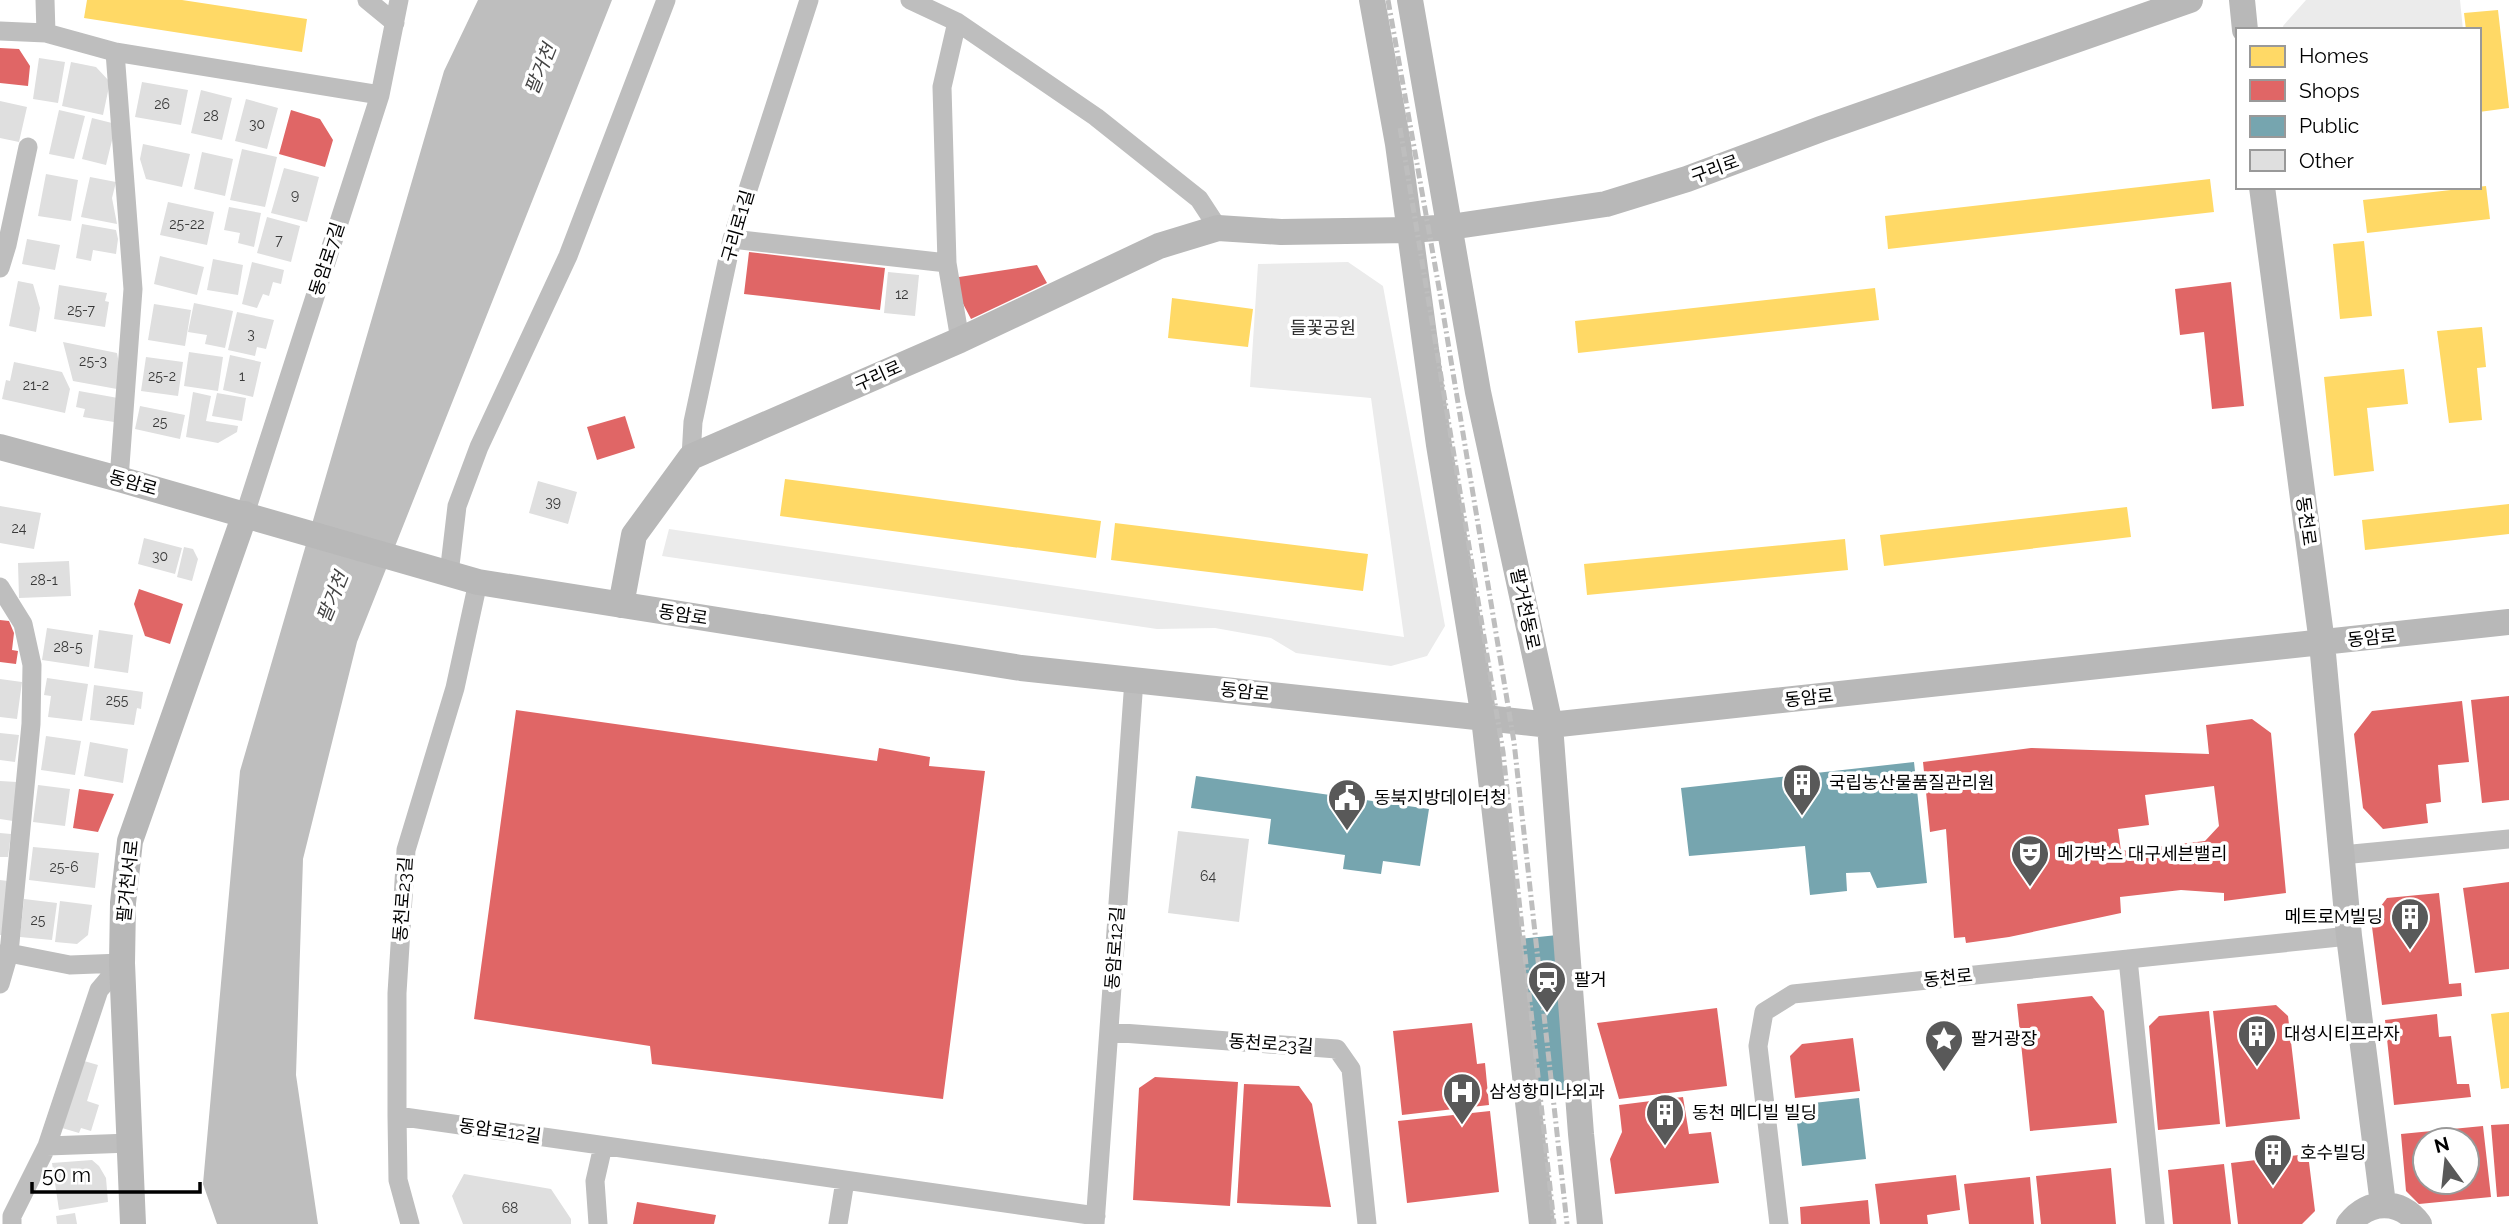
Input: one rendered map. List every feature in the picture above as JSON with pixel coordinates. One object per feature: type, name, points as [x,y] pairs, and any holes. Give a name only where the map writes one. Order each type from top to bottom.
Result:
[{"type":"main road","points":[[1373,0],[1398,144],[1439,445],[1484,718],[1542,1224]]},
{"type":"main road","name":"팔거천동로","points":[[1409,0],[1478,392],[1550,725],[1590,1224]]},
{"type":"main road","name":"구리로","points":[[691,457],[960,340],[1159,246],[1218,228],[1281,232],[1410,230],[1450,227],[1606,204],[1687,179],[1834,124],[2190,0]]},
{"type":"main road","points":[[2242,0],[2245,28]]},
{"type":"main road","name":"동천로","points":[[2262,189],[2322,643],[2349,936],[2383,1204]]},
{"type":"main road","name":"동암로","points":[[0,447],[245,514],[478,582],[1021,668],[1550,725],[2509,622]]},
{"type":"main road","points":[[621,605],[634,535],[691,457]]},
{"type":"main road","name":"팔거천서로","points":[[133,1224],[122,963],[123,903],[130,841],[245,514]]},
{"type":"main road","points":[[2349,1224],[2358,1214],[2383,1204],[2397,1206],[2409,1212],[2419,1224]]},
{"type":"street","points":[[45,0],[46,33]]},
{"type":"street","points":[[367,0],[395,23]]},
{"type":"street","name":"동암로7길","points":[[245,514],[380,95],[399,0]]},
{"type":"street","points":[[449,574],[457,506],[479,447],[568,256],[666,0]]},
{"type":"street","name":"구리로1길","points":[[691,457],[693,422],[733,239],[809,0]]},
{"type":"street","points":[[909,0],[957,22],[1106,125],[1199,198],[1218,228]]},
{"type":"street","points":[[957,22],[942,88],[947,263],[960,340]]},
{"type":"street","points":[[0,31],[46,33],[115,52],[380,95]]},
{"type":"street","points":[[115,52],[133,289],[119,479]]},
{"type":"street","points":[[0,268],[27,147]]},
{"type":"street","points":[[733,239],[947,263]]},
{"type":"street","name":"동천로23길","points":[[410,1224],[398,1180],[397,1116],[397,993],[406,850],[454,688],[478,582]]},
{"type":"street","points":[[0,587],[23,624],[32,665],[27,770],[0,984]]},
{"type":"street","name":"동암로12길","points":[[397,1116],[1096,1220],[1134,680]]},
{"type":"street","points":[[2342,855],[2509,839]]},
{"type":"street","name":"동천로","points":[[1779,1224],[1758,1046],[1764,1012],[1793,995],[2349,936]]},
{"type":"street","points":[[5,953],[70,965],[122,963]]},
{"type":"street","points":[[2127,959],[2155,1224]]},
{"type":"street","points":[[12,1224],[12,1216],[47,1146],[99,990],[122,963]]},
{"type":"street","name":"동천로23길","points":[[1109,1032],[1337,1049],[1351,1069],[1367,1224]]},
{"type":"street","points":[[47,1146],[131,1143]]},
{"type":"street","points":[[598,1224],[595,1181],[603,1146]]},
{"type":"street","points":[[838,1224],[845,1181]]},
{"type":"green space","points":[[2306,0],[2460,0],[2463,28],[2284,28]]},
{"type":"green space","name":"들꽃공원","points":[[1348,262],[1383,286],[1445,626],[1427,656],[1391,666],[1296,653],[1271,638],[1215,628],[1157,629],[662,556],[669,529],[1404,637],[1371,398],[1250,387],[1258,264]]},
{"type":"water","name":"팔거천","points":[[478,0],[612,0],[357,642],[303,859],[296,1075],[318,1224],[217,1224],[203,1184],[240,771],[444,71]]},
{"type":"building: Homes","points":[[87,0],[182,0],[307,19],[302,52],[84,18]]},
{"type":"building: Homes","points":[[2498,10],[2509,108],[2481,112],[2481,28],[2466,28],[2464,13]]},
{"type":"building: Homes","points":[[2210,179],[2214,212],[1888,249],[1885,216]]},
{"type":"building: Homes","points":[[2486,186],[2490,219],[2367,233],[2363,200],[2481,189]]},
{"type":"building: Homes","points":[[2364,241],[2372,316],[2340,319],[2333,244]]},
{"type":"building: Homes","points":[[1875,288],[1879,320],[1578,353],[1575,321]]},
{"type":"building: Homes","points":[[1172,298],[1253,309],[1248,347],[1168,338]]},
{"type":"building: Homes","points":[[2482,327],[2486,367],[2477,368],[2482,420],[2449,423],[2437,331]]},
{"type":"building: Homes","points":[[2404,369],[2408,404],[2367,408],[2374,471],[2334,476],[2324,377]]},
{"type":"building: Homes","points":[[785,479],[1101,521],[1096,558],[780,516]]},
{"type":"building: Homes","points":[[2509,504],[2509,534],[2365,550],[2362,520]]},
{"type":"building: Homes","points":[[2127,507],[2131,537],[1884,566],[1880,535]]},
{"type":"building: Homes","points":[[1115,523],[1368,554],[1363,591],[1111,560]]},
{"type":"building: Homes","points":[[1845,539],[1848,570],[1587,595],[1584,564]]},
{"type":"building: Homes","points":[[2509,1012],[2509,1088],[2501,1089],[2491,1014]]},
{"type":"building: Shops","points":[[0,48],[19,49],[30,66],[28,86],[0,83]]},
{"type":"building: Shops","points":[[291,110],[320,119],[333,140],[325,167],[279,154]]},
{"type":"building: Shops","points":[[749,252],[885,268],[880,310],[744,294]]},
{"type":"building: Shops","points":[[1037,265],[1047,283],[971,319],[960,298],[959,277]]},
{"type":"building: Shops","points":[[2231,282],[2244,406],[2212,409],[2204,332],[2180,335],[2175,289]]},
{"type":"building: Shops","points":[[625,416],[635,448],[597,460],[587,427]]},
{"type":"building: Shops","points":[[139,589],[183,604],[170,644],[145,636],[134,604]]},
{"type":"building: Shops","points":[[0,620],[9,621],[14,633],[12,650],[18,651],[16,664],[0,662]]},
{"type":"building: Shops","points":[[2509,696],[2509,800],[2482,803],[2471,700]]},
{"type":"building: Shops","points":[[2462,701],[2469,762],[2438,765],[2441,802],[2426,804],[2428,823],[2383,829],[2363,808],[2354,734],[2372,711]]},
{"type":"building: Shops","points":[[516,710],[877,761],[879,748],[930,757],[929,766],[985,771],[943,1099],[652,1064],[650,1046],[474,1019]]},
{"type":"building: Shops","points":[[2252,719],[2271,733],[2286,893],[2224,901],[2224,893],[2181,890],[2120,897],[2121,913],[2009,937],[1966,943],[1965,937],[1954,938],[1946,829],[1930,832],[1923,762],[2031,748],[2209,754],[2206,725]],"holes":[[[2214,786],[2219,826],[2205,841],[2121,851],[2118,829],[2149,825],[2145,795]]]},
{"type":"building: Shops","points":[[79,789],[114,794],[98,832],[73,828]]},
{"type":"building: Shops","points":[[2509,882],[2509,969],[2475,973],[2463,888]]},
{"type":"building: Shops","name":"메트로M빌딩","points":[[2439,893],[2449,984],[2461,983],[2462,996],[2382,1005],[2371,919],[2387,898]]},
{"type":"building: Shops","points":[[2092,996],[2104,1011],[2117,1123],[2030,1131],[2017,1004]]},
{"type":"building: Shops","name":"대성시티프라자","points":[[2276,1005],[2288,1016],[2300,1119],[2226,1127],[2213,1011]]},
{"type":"building: Shops","points":[[1717,1008],[1727,1086],[1619,1099],[1597,1023]]},
{"type":"building: Shops","points":[[2209,1011],[2220,1124],[2158,1130],[2149,1026],[2159,1016]]},
{"type":"building: Shops","points":[[2437,1014],[2439,1037],[2451,1036],[2457,1084],[2469,1084],[2471,1097],[2394,1105],[2385,1020]]},
{"type":"building: Shops","points":[[1472,1023],[1477,1064],[1485,1063],[1489,1105],[1402,1115],[1393,1031]]},
{"type":"building: Shops","points":[[1853,1038],[1860,1091],[1795,1098],[1790,1056],[1802,1044]]},
{"type":"building: Shops","points":[[1155,1077],[1238,1082],[1230,1206],[1133,1200],[1139,1088]]},
{"type":"building: Shops","points":[[1244,1084],[1299,1086],[1312,1104],[1331,1207],[1237,1203]]},
{"type":"building: Shops","name":"동천 메디빌 빌딩","points":[[1683,1097],[1689,1134],[1711,1132],[1719,1183],[1615,1194],[1610,1159],[1622,1132],[1619,1105]]},
{"type":"building: Shops","points":[[1490,1111],[1499,1192],[1407,1203],[1398,1121]]},
{"type":"building: Shops","points":[[2509,1124],[2509,1196],[2497,1197],[2491,1125]]},
{"type":"building: Shops","points":[[2483,1126],[2491,1197],[2419,1204],[2411,1196],[2481,1196]]},
{"type":"building: Shops","points":[[2411,1133],[2411,1196],[2406,1191],[2401,1134]]},
{"type":"building: Shops","name":"호수빌딩","points":[[2308,1154],[2315,1211],[2302,1224],[2238,1224],[2231,1163]]},
{"type":"building: Shops","points":[[2224,1164],[2231,1224],[2173,1224],[2168,1170]]},
{"type":"building: Shops","points":[[2111,1168],[2116,1224],[2041,1224],[2036,1176]]},
{"type":"building: Shops","points":[[1956,1175],[1960,1210],[1927,1215],[1928,1224],[1880,1224],[1875,1184]]},
{"type":"building: Shops","points":[[2030,1177],[2034,1224],[1969,1224],[1964,1184]]},
{"type":"building: Shops","points":[[1868,1200],[1870,1224],[1801,1224],[1800,1207]]},
{"type":"building: Shops","points":[[637,1202],[716,1215],[714,1224],[633,1224]]},
{"type":"building: Public","name":"국립농산물품질관리원","points":[[1914,762],[1927,883],[1877,888],[1870,872],[1846,873],[1847,891],[1810,895],[1805,846],[1689,856],[1681,788]]},
{"type":"building: Public","name":"동북지방데이터청","points":[[1196,776],[1429,809],[1420,866],[1383,861],[1381,874],[1343,869],[1345,855],[1268,844],[1271,819],[1191,808]]},
{"type":"building: Public","points":[[1567,934],[1584,1089],[1526,1096],[1509,940]]},
{"type":"building: Public","points":[[1859,1098],[1866,1159],[1802,1166],[1795,1105]]},
{"type":"building: Other","points":[[39,58],[65,62],[58,103],[33,99]]},
{"type":"building: Other","points":[[71,62],[96,67],[110,82],[103,115],[62,106]]},
{"type":"building: Other","points":[[142,82],[188,90],[181,125],[135,117]]},
{"type":"building: Other","points":[[201,90],[232,98],[222,140],[191,133]]},
{"type":"building: Other","points":[[246,99],[278,108],[267,149],[235,141]]},
{"type":"building: Other","points":[[0,101],[27,107],[19,142],[0,138]]},
{"type":"building: Other","points":[[59,110],[85,116],[74,159],[49,154]]},
{"type":"building: Other","points":[[92,118],[116,124],[106,165],[82,159]]},
{"type":"building: Other","points":[[143,144],[190,154],[182,187],[146,179],[140,159]]},
{"type":"building: Other","points":[[242,149],[277,157],[265,207],[230,200]]},
{"type":"building: Other","points":[[202,152],[233,159],[225,196],[194,189]]},
{"type":"building: Other","points":[[284,168],[319,177],[307,222],[271,213]]},
{"type":"building: Other","points":[[46,174],[78,180],[71,221],[38,216]]},
{"type":"building: Other","points":[[90,177],[116,182],[112,198],[117,224],[81,217]]},
{"type":"building: Other","points":[[168,202],[214,212],[207,245],[160,235]]},
{"type":"building: Other","points":[[229,207],[261,213],[254,247],[238,243],[240,233],[224,230]]},
{"type":"building: Other","points":[[267,217],[300,226],[291,262],[257,253]]},
{"type":"building: Other","points":[[82,224],[116,230],[116,254],[93,250],[91,261],[76,258]]},
{"type":"building: Other","points":[[27,239],[60,245],[55,270],[22,264]]},
{"type":"building: Other","points":[[160,256],[204,267],[197,295],[154,284]]},
{"type":"building: Other","points":[[213,259],[243,265],[238,295],[207,290]]},
{"type":"building: Other","points":[[252,262],[284,270],[281,284],[273,282],[269,296],[263,294],[257,308],[242,304]]},
{"type":"building: Other","points":[[888,272],[919,275],[915,316],[884,313]]},
{"type":"building: Other","points":[[18,281],[33,284],[40,308],[36,332],[9,326]]},
{"type":"building: Other","points":[[59,285],[107,293],[105,301],[109,302],[105,327],[54,319]]},
{"type":"building: Other","points":[[194,303],[233,311],[225,348],[205,344],[207,335],[188,332]]},
{"type":"building: Other","points":[[154,304],[191,310],[185,346],[148,340]]},
{"type":"building: Other","points":[[237,312],[274,320],[266,349],[257,347],[255,356],[228,350]]},
{"type":"building: Other","points":[[63,342],[117,353],[120,370],[117,389],[73,381]]},
{"type":"building: Other","points":[[189,352],[223,357],[218,391],[184,386]]},
{"type":"building: Other","points":[[230,355],[261,362],[253,397],[223,390]]},
{"type":"building: Other","points":[[146,357],[183,362],[178,396],[141,391]]},
{"type":"building: Other","points":[[14,362],[62,372],[70,389],[65,413],[2,399]]},
{"type":"building: Other","points":[[79,391],[118,398],[114,422],[83,417],[85,409],[76,407]]},
{"type":"building: Other","points":[[193,392],[211,396],[206,421],[238,426],[237,432],[218,443],[186,437]]},
{"type":"building: Other","points":[[217,393],[246,398],[242,421],[212,416]]},
{"type":"building: Other","points":[[140,406],[185,415],[180,439],[135,429]]},
{"type":"building: Other","points":[[538,481],[577,492],[568,524],[529,513]]},
{"type":"building: Other","points":[[0,506],[41,513],[34,549],[0,543]]},
{"type":"building: Other","points":[[144,538],[182,548],[175,574],[138,564]]},
{"type":"building: Other","points":[[184,547],[193,549],[198,559],[192,581],[177,577]]},
{"type":"building: Other","points":[[69,561],[71,596],[19,598],[18,563]]},
{"type":"building: Other","points":[[47,628],[93,635],[89,667],[42,660]]},
{"type":"building: Other","points":[[99,630],[133,635],[128,673],[94,668]]},
{"type":"building: Other","points":[[47,678],[88,684],[82,721],[48,717],[51,696],[44,695]]},
{"type":"building: Other","points":[[0,679],[22,682],[17,719],[0,717]]},
{"type":"building: Other","points":[[94,685],[143,692],[141,709],[137,708],[134,725],[90,720]]},
{"type":"building: Other","points":[[0,733],[19,735],[15,762],[0,760]]},
{"type":"building: Other","points":[[46,736],[81,741],[75,775],[41,770]]},
{"type":"building: Other","points":[[90,742],[128,749],[123,783],[84,776]]},
{"type":"building: Other","points":[[0,781],[17,782],[13,821],[0,819]]},
{"type":"building: Other","points":[[38,785],[70,789],[65,826],[33,822]]},
{"type":"building: Other","points":[[1178,831],[1249,839],[1239,922],[1168,913]]},
{"type":"building: Other","points":[[0,833],[11,834],[8,857],[0,857]]},
{"type":"building: Other","points":[[33,847],[99,853],[95,888],[29,880]]},
{"type":"building: Other","points":[[0,880],[8,881],[2,935],[0,935]]},
{"type":"building: Other","points":[[24,899],[57,903],[52,940],[20,937]]},
{"type":"building: Other","points":[[60,901],[92,905],[88,935],[77,944],[55,942]]},
{"type":"building: Other","points":[[84,1061],[98,1065],[87,1101],[99,1105],[91,1131],[81,1128],[79,1133],[62,1128]]},
{"type":"building: Other","points":[[92,1160],[106,1178],[108,1202],[59,1210],[52,1163]]},
{"type":"building: Other","points":[[464,1174],[551,1189],[571,1219],[571,1224],[463,1224],[452,1196]]},
{"type":"building: Other","points":[[75,1213],[77,1224],[57,1224],[56,1216]]},
{"type":"railway","points":[[1388,0],[1514,742],[1567,1224]]},
{"type":"railway","points":[[1400,128],[1503,752],[1554,1224]]},
{"type":"place","name":"국립농산물품질관리원","points":[[1802,817]]},
{"type":"place","name":"동북지방데이터청","points":[[1347,832]]},
{"type":"place","name":"메가박스 대구세븐밸리","points":[[2030,888]]},
{"type":"place","name":"메트로M빌딩","points":[[2410,951]]},
{"type":"place","name":"팔거","points":[[1547,1014]]},
{"type":"place","name":"대성시티프라자","points":[[2257,1068]]},
{"type":"place","name":"팔거광장","points":[[1944,1073]]},
{"type":"place","name":"삼성항미나외과","points":[[1462,1126]]},
{"type":"place","name":"동천 메디빌 빌딩","points":[[1665,1147]]},
{"type":"place","name":"호수빌딩","points":[[2273,1187]]}]
